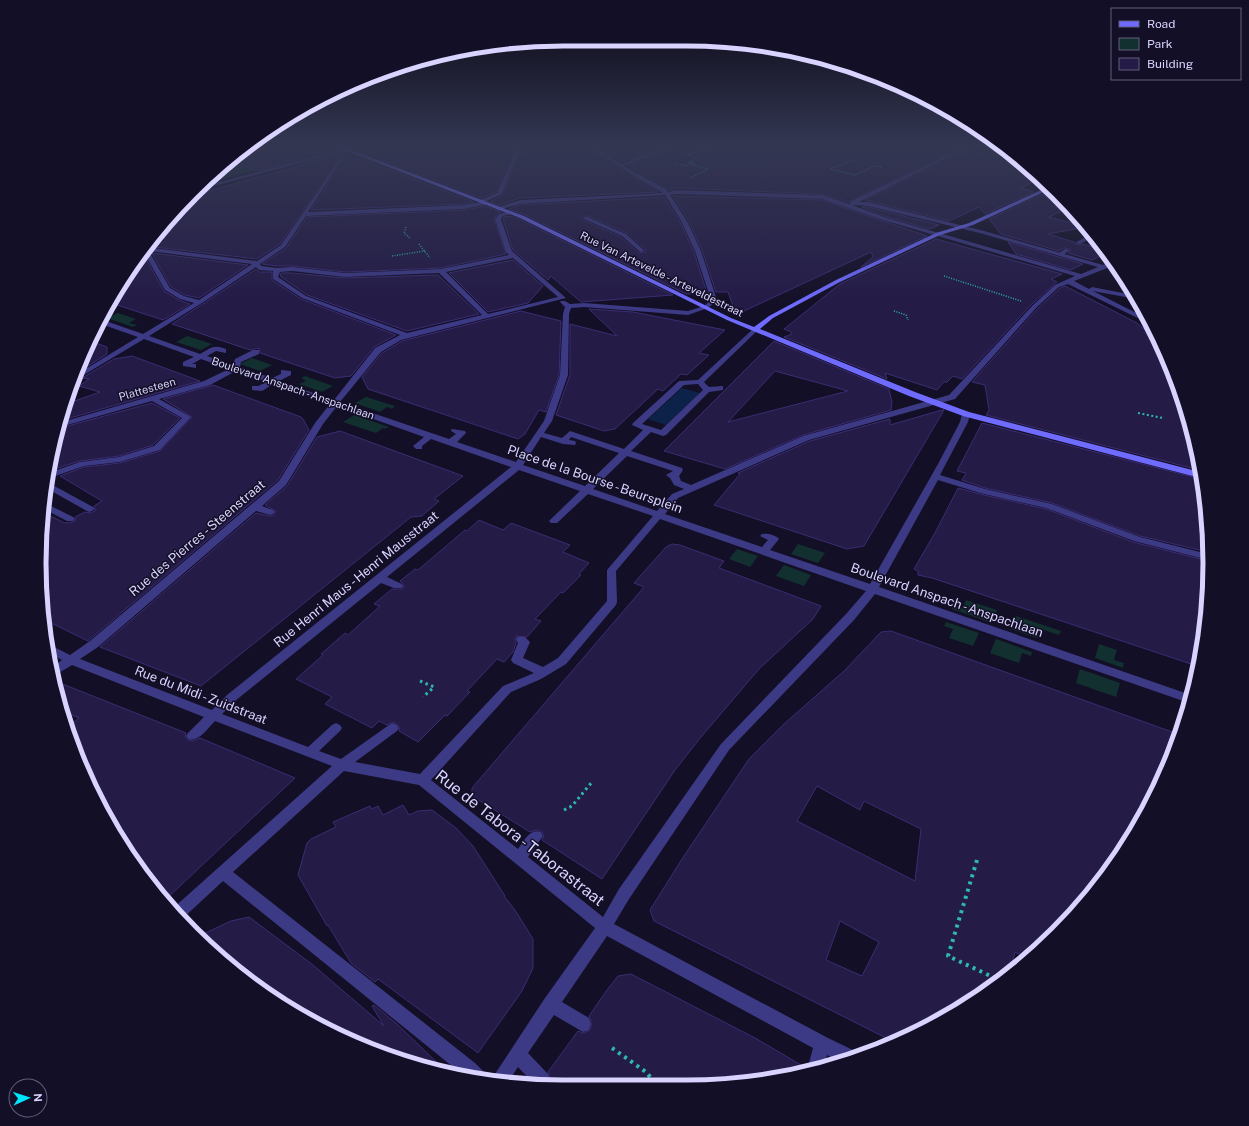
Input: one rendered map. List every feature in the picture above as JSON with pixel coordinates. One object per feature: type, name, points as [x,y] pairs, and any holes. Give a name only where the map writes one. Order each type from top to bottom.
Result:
[{"type":"street","points":[[82,374],[200,302],[283,246],[314,199]]},
{"type":"street","name":"Rue Van Artevelde - Arteveldestraat","points":[[475,199],[511,212],[729,319],[912,394],[966,414],[1195,474]]},
{"type":"street","points":[[304,214],[457,207],[484,202],[490,199]]},
{"type":"street","points":[[498,208],[520,202],[583,199]]},
{"type":"street","points":[[511,212],[501,215],[498,219],[509,252],[563,298],[564,303],[568,306],[584,305],[688,313],[706,307],[714,300],[698,251],[684,221],[670,199]]},
{"type":"street","points":[[827,199],[849,203],[868,204],[1064,252],[1104,267]]},
{"type":"street","points":[[849,203],[858,199]]},
{"type":"street","points":[[700,382],[756,329],[771,317],[838,281],[938,234],[962,227],[1025,199]]},
{"type":"street","points":[[849,203],[885,219],[1080,276]]},
{"type":"street","points":[[586,218],[603,228],[624,235],[642,251]]},
{"type":"street","points":[[931,230],[945,224]]},
{"type":"street","points":[[1078,243],[1088,238]]},
{"type":"street","points":[[152,250],[257,263]]},
{"type":"street","points":[[148,255],[167,289],[182,298],[200,302]]},
{"type":"street","points":[[257,263],[259,268],[277,270],[292,269],[345,275],[440,271],[514,256]]},
{"type":"street","points":[[422,780],[440,764],[507,689],[562,661],[612,602],[611,572],[675,496],[806,438],[952,397],[1035,306],[1057,286],[1108,266]]},
{"type":"street","points":[[277,270],[275,278],[304,297],[407,335]]},
{"type":"street","points":[[440,271],[487,316]]},
{"type":"street","points":[[1068,281],[1141,318]]},
{"type":"street","points":[[1080,287],[1129,297]]},
{"type":"street","name":"Rue des Pierres - Steenstraat","points":[[57,669],[94,644],[283,483],[319,423],[378,350],[398,338],[407,335],[563,298]]},
{"type":"street","name":"Rue Henri Maus - Henri Mausstraat","points":[[192,736],[231,698],[518,466],[548,421],[564,375],[566,314],[568,306]]},
{"type":"street","name":"Boulevard Anspach - Anspachlaan","points":[[105,323],[487,455]]},
{"type":"street","points":[[193,366],[186,364],[216,348],[223,351]]},
{"type":"street","name":"Plattesteen","points":[[65,424],[207,383],[236,368],[238,361],[256,352]]},
{"type":"street","points":[[255,388],[259,390],[288,373],[284,372]]},
{"type":"street","points":[[707,390],[700,382],[681,380],[636,425],[663,433],[707,390],[720,388]]},
{"type":"street","points":[[54,474],[83,464],[120,459],[156,448],[187,417],[153,399]]},
{"type":"street","points":[[502,1077],[605,926],[624,894],[725,748],[850,617],[872,589],[935,476],[964,422],[966,414]]},
{"type":"street","points":[[554,521],[649,429]]},
{"type":"street","points":[[450,443],[462,433],[456,431]]},
{"type":"street","points":[[539,434],[572,443]]},
{"type":"street","points":[[563,441],[570,434],[679,470],[672,476],[677,482],[692,489]]},
{"type":"street","points":[[419,447],[417,446],[430,436]]},
{"type":"street","name":"Place de la Bourse - Beursplein","points":[[487,455],[694,527]]},
{"type":"street","points":[[935,476],[983,492],[1048,506],[1137,539],[1203,556]]},
{"type":"street","points":[[51,488],[90,509]]},
{"type":"street","points":[[255,507],[270,512]]},
{"type":"street","points":[[49,508],[70,519]]},
{"type":"street","name":"Boulevard Anspach - Anspachlaan","points":[[694,527],[1185,697]]},
{"type":"street","points":[[764,551],[774,539],[765,536]]},
{"type":"street","points":[[379,578],[398,586]]},
{"type":"street","points":[[521,640],[524,642],[517,660],[543,672]]},
{"type":"street","name":"Rue du Midi - Zuidstraat","points":[[54,651],[71,660],[342,765]]},
{"type":"street","points":[[309,753],[336,728]]},
{"type":"street","points":[[180,911],[342,765],[393,728]]},
{"type":"street","name":"Rue de Tabora - Taborastraat","points":[[342,765],[422,780],[605,926],[845,1055]]},
{"type":"street","points":[[519,857],[536,836]]},
{"type":"street","points":[[223,872],[261,904],[472,1072]]},
{"type":"street","points":[[551,1004],[583,1024]]},
{"type":"street","points":[[817,1063],[822,1044]]},
{"type":"street","points":[[517,1054],[541,1079]]},
{"type":"path","points":[[406,227],[404,233],[410,238]]},
{"type":"path","points":[[418,244],[430,259]]},
{"type":"path","points":[[392,256],[425,251]]},
{"type":"path","points":[[944,276],[1035,306]]},
{"type":"path","points":[[894,311],[906,315],[908,320]]},
{"type":"path","points":[[1138,413],[1163,418]]},
{"type":"path","points":[[420,681],[434,687],[423,697]]},
{"type":"path","points":[[564,810],[572,806],[592,782]]},
{"type":"path","points":[[977,860],[948,956],[994,978]]},
{"type":"path","points":[[612,1048],[646,1072],[653,1080]]},
{"type":"green space","points":[[118,313],[136,319],[129,323],[137,325],[133,327],[108,318]]},
{"type":"green space","points":[[187,336],[212,344],[201,350],[176,342]]},
{"type":"green space","points":[[252,358],[272,365],[260,371],[240,364]]},
{"type":"green space","points":[[305,376],[333,386],[322,392],[299,384],[306,381],[301,378]]},
{"type":"green space","points":[[366,397],[395,406],[392,409],[387,407],[380,412],[355,403]]},
{"type":"green space","points":[[354,415],[389,427],[385,429],[383,428],[376,433],[343,422]]},
{"type":"green space","points":[[798,544],[825,553],[818,563],[791,554]]},
{"type":"green space","points":[[737,549],[758,556],[750,567],[729,559]]},
{"type":"green space","points":[[784,565],[811,575],[804,586],[776,576]]},
{"type":"green space","points":[[966,600],[997,610],[992,623],[952,609],[954,605],[963,608]]},
{"type":"green space","points":[[1016,616],[1061,631],[1059,635],[1041,629],[1037,638],[1011,629]]},
{"type":"green space","points":[[946,622],[979,633],[973,646],[949,638],[953,629],[944,626]]},
{"type":"green space","points":[[996,639],[1032,652],[1031,656],[1022,653],[1019,663],[990,653]]},
{"type":"green space","points":[[1099,644],[1117,650],[1114,660],[1124,663],[1123,668],[1095,658]]},
{"type":"green space","points":[[1080,669],[1120,683],[1116,697],[1076,683]]},
{"type":"water","points":[[682,388],[700,393],[666,425],[648,419]]},
{"type":"building","points":[[196,199],[312,199],[280,244],[257,259],[154,247],[182,213],[186,212],[184,211]]},
{"type":"building","points":[[318,199],[465,199],[474,202],[464,204],[311,210]]},
{"type":"building","points":[[496,199],[518,199],[499,205],[490,202]]},
{"type":"building","points":[[636,199],[665,199],[680,222],[694,252],[707,293],[686,294],[525,215],[509,209],[520,205]],"holes":[[[589,216],[627,233],[646,250],[646,252],[639,253],[621,237],[583,220],[582,217]]]},
{"type":"building","points":[[675,199],[822,200],[927,236],[861,267],[873,257],[871,252],[744,311],[734,309],[728,292],[716,292],[702,250],[688,220]]},
{"type":"building","points":[[837,199],[856,199],[849,202]]},
{"type":"building","points":[[868,199],[1019,199],[985,214],[979,207],[949,221],[865,200]]},
{"type":"building","points":[[1033,199],[1053,199],[1064,210],[1049,217],[1077,225],[1080,228],[1048,234],[1074,242],[1075,244],[1083,244],[1096,248],[1102,256],[1092,260],[1068,253],[1071,250],[1070,249],[1064,248],[1059,251],[1001,234],[989,219]]},
{"type":"building","points":[[485,206],[501,212],[498,213],[494,219],[506,254],[441,268],[345,272],[262,264],[286,248],[307,217],[464,210]]},
{"type":"building","points":[[862,207],[868,207],[939,225],[930,229],[887,217]]},
{"type":"building","points":[[511,216],[673,295],[581,302],[551,276],[548,280],[513,250],[503,219],[504,217]]},
{"type":"building","points":[[936,239],[1062,274],[1051,279],[1057,282],[1032,304],[962,379],[953,376],[947,382],[944,382],[937,390],[885,373],[887,379],[784,337],[792,334],[784,329],[840,284]]},
{"type":"building","points":[[1008,242],[1083,264],[1071,270],[1016,254]]},
{"type":"building","points":[[152,253],[248,265],[199,298],[185,295],[171,287]]},
{"type":"building","points":[[146,258],[164,291],[179,300],[190,304],[163,320],[115,304]]},
{"type":"building","points":[[513,260],[543,286],[528,303],[488,312],[449,273]]},
{"type":"building","points":[[256,269],[259,272],[272,272],[272,280],[301,299],[396,335],[374,347],[351,376],[335,378],[260,353],[259,348],[250,350],[172,324]]},
{"type":"building","points":[[281,273],[345,278],[438,275],[479,314],[407,331],[307,295],[280,276]]},
{"type":"building","points":[[1065,286],[1137,323],[1150,335],[1176,397],[1194,469],[986,415],[989,410],[985,385],[972,382],[1038,308],[1060,288]]},
{"type":"building","points":[[589,309],[633,312],[725,330],[699,353],[709,355],[687,375],[681,374],[663,391],[658,389],[615,429],[604,431],[556,415],[570,375],[570,324],[617,336]]},
{"type":"building","points":[[521,311],[561,321],[559,375],[546,412],[539,410],[525,434],[518,439],[368,389],[362,377],[382,353],[402,341]]},
{"type":"building","points":[[774,341],[889,389],[892,402],[891,410],[803,435],[725,469],[664,451]],"holes":[[[775,371],[848,391],[728,422]]]},
{"type":"building","points":[[95,343],[107,347],[107,354],[84,369]]},
{"type":"building","points":[[132,356],[200,381],[67,419],[72,402],[100,392],[79,386],[89,379],[82,378],[114,359]]},
{"type":"building","points":[[213,385],[301,417],[309,430],[278,480],[88,641],[49,622],[46,563],[48,515],[65,523],[73,522],[76,520],[75,517],[85,512],[91,513],[96,510],[94,506],[102,501],[60,476],[84,467],[120,463],[160,451],[192,417],[163,399]]},
{"type":"building","points":[[152,403],[180,418],[153,445],[119,456],[80,461],[55,469],[65,427]]},
{"type":"building","points":[[944,410],[864,546],[847,549],[714,505],[740,474],[738,473],[810,441],[890,419],[890,425]]},
{"type":"building","points":[[982,423],[1196,478],[1199,496],[1203,551],[1140,536],[1052,503],[985,488],[962,480],[966,473],[957,471]]},
{"type":"building","points":[[340,431],[463,476],[434,499],[439,501],[422,516],[411,517],[201,686],[100,647],[256,513],[270,516],[274,515],[276,511],[265,505],[287,486],[317,437]]},
{"type":"building","points":[[958,488],[1046,509],[1133,542],[1203,560],[1202,598],[1191,664],[932,578],[918,575],[918,571],[914,569]]},
{"type":"building","points":[[479,520],[503,530],[511,523],[570,545],[563,552],[589,563],[579,574],[581,575],[563,593],[561,592],[535,619],[541,621],[527,637],[516,636],[516,643],[513,652],[504,662],[497,659],[467,691],[470,692],[447,716],[445,715],[418,742],[399,731],[400,727],[394,722],[387,725],[379,721],[372,728],[325,704],[332,697],[296,679],[345,633],[348,635],[380,606],[374,604],[392,589],[403,589],[404,585],[400,581],[415,569],[418,570]]},
{"type":"building","points":[[672,544],[680,545],[724,561],[719,568],[821,606],[813,619],[759,669],[701,737],[675,770],[602,879],[542,840],[544,835],[541,831],[537,830],[530,832],[472,796],[472,788],[644,587],[634,583],[666,547]]},
{"type":"building","points":[[891,631],[1175,733],[1150,792],[1134,822],[1096,878],[1052,929],[1022,956],[1015,952],[1012,964],[973,993],[915,1027],[888,1039],[654,921],[650,910],[682,859],[749,759],[784,724],[844,671],[881,632]],"holes":[[[817,786],[860,810],[864,801],[921,829],[915,881],[797,821]],[[840,921],[879,942],[862,976],[826,960]]]},
{"type":"building","points":[[61,683],[186,733],[185,737],[188,740],[192,741],[200,738],[295,778],[168,897],[133,850],[115,822],[99,792],[85,761],[72,724],[79,718],[69,714]]},
{"type":"building","points":[[403,805],[409,815],[418,811],[432,810],[456,828],[473,846],[533,939],[533,968],[522,991],[478,1053],[378,979],[375,982],[351,963],[328,925],[327,926],[298,875],[307,843],[311,839],[336,827],[333,822],[370,806],[372,809],[378,806],[383,815]]},
{"type":"building","points":[[249,917],[313,965],[384,1026],[372,1006],[374,1005],[397,1024],[439,1064],[397,1053],[365,1041],[304,1011],[276,993],[248,973],[203,934],[231,921]]},
{"type":"building","points":[[631,974],[757,1039],[803,1066],[753,1076],[720,1079],[551,1080],[548,1072],[578,1031],[583,1033],[590,1030],[592,1024],[589,1016],[618,976]]}]
